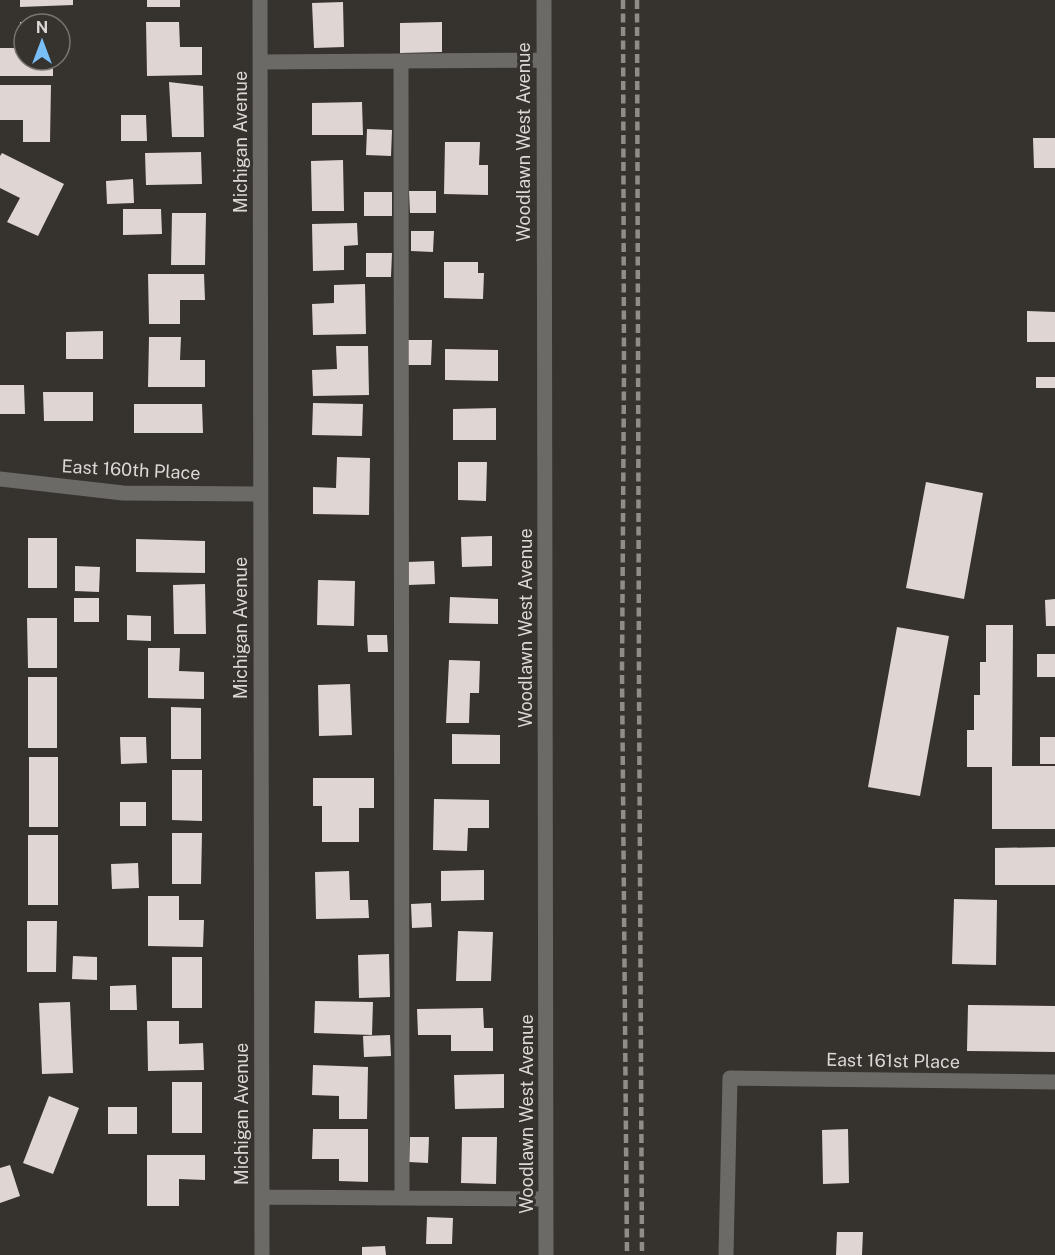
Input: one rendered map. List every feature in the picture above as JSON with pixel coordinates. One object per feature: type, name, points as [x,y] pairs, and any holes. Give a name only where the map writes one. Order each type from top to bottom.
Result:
[{"type":"street","name":"Michigan Avenue","points":[[260,0],[262,1255]]},
{"type":"street","name":"Woodlawn West Avenue","points":[[544,0],[546,1255]]},
{"type":"street","points":[[260,62],[544,60]]},
{"type":"street","points":[[401,61],[402,1198]]},
{"type":"street","name":"East 160th Place","points":[[0,479],[123,493],[261,494]]},
{"type":"street","name":"East 161st Place","points":[[726,1255],[730,1078],[1055,1082]]},
{"type":"street","points":[[262,1197],[546,1199]]},
{"type":"building","points":[[20,0],[73,0],[73,5],[20,7]]},
{"type":"building","points":[[147,0],[180,0],[180,7],[147,7]]},
{"type":"building","points":[[343,2],[344,47],[314,48],[312,3]]},
{"type":"building","points":[[146,22],[179,22],[180,47],[202,47],[202,75],[147,76]]},
{"type":"building","points":[[442,22],[442,52],[400,53],[400,23]]},
{"type":"building","points":[[0,48],[12,48],[12,72],[53,72],[53,76],[0,76]]},
{"type":"building","points":[[169,82],[203,86],[204,137],[172,137]]},
{"type":"building","points":[[0,85],[51,85],[50,142],[23,142],[23,120],[0,120]]},
{"type":"building","points":[[362,102],[363,135],[312,135],[312,103]]},
{"type":"building","points":[[121,115],[146,115],[147,141],[121,141]]},
{"type":"building","points":[[367,129],[392,130],[391,156],[366,155]]},
{"type":"building","points":[[1033,138],[1055,138],[1055,168],[1034,168]]},
{"type":"building","points":[[445,142],[480,142],[479,165],[488,165],[488,195],[444,194]]},
{"type":"building","points":[[201,152],[202,184],[146,185],[145,153]]},
{"type":"building","points":[[2,153],[64,184],[38,236],[7,222],[20,198],[0,188],[0,156]]},
{"type":"building","points":[[343,160],[344,211],[312,211],[311,161]]},
{"type":"building","points":[[133,179],[134,203],[107,204],[106,181]]},
{"type":"building","points":[[409,191],[436,191],[436,213],[410,213]]},
{"type":"building","points":[[364,192],[392,192],[392,216],[364,216]]},
{"type":"building","points":[[123,209],[161,209],[162,234],[123,235]]},
{"type":"building","points":[[172,213],[206,213],[205,265],[171,265]]},
{"type":"building","points":[[357,223],[358,245],[344,246],[344,270],[313,271],[312,224]]},
{"type":"building","points":[[411,231],[434,231],[433,252],[411,251]]},
{"type":"building","points":[[366,253],[392,253],[391,277],[366,277]]},
{"type":"building","points":[[444,262],[478,262],[478,273],[484,273],[483,299],[444,298]]},
{"type":"building","points":[[148,274],[204,274],[205,300],[180,300],[180,324],[149,324]]},
{"type":"building","points":[[365,284],[366,334],[313,335],[312,304],[334,303],[334,285]]},
{"type":"building","points":[[1027,311],[1055,312],[1055,342],[1027,342]]},
{"type":"building","points":[[103,331],[103,359],[66,359],[66,332]]},
{"type":"building","points":[[149,337],[181,337],[180,360],[205,360],[205,387],[148,387]]},
{"type":"building","points":[[406,340],[432,340],[431,365],[406,365]]},
{"type":"building","points":[[336,346],[368,346],[369,395],[313,396],[312,370],[337,369]]},
{"type":"building","points":[[445,349],[498,350],[498,381],[445,380]]},
{"type":"building","points":[[1036,377],[1055,377],[1055,388],[1036,388]]},
{"type":"building","points":[[0,385],[24,385],[25,414],[0,414]]},
{"type":"building","points":[[43,392],[93,392],[93,421],[44,421]]},
{"type":"building","points":[[313,403],[363,404],[362,436],[312,435]]},
{"type":"building","points":[[134,404],[202,404],[203,433],[134,433]]},
{"type":"building","points":[[496,408],[496,440],[453,440],[453,409]]},
{"type":"building","points":[[337,457],[370,458],[369,515],[313,514],[313,487],[336,488]]},
{"type":"building","points":[[458,462],[487,462],[486,501],[458,500]]},
{"type":"building","points":[[926,482],[983,493],[964,599],[906,588]]},
{"type":"building","points":[[492,536],[492,566],[462,567],[461,537]]},
{"type":"building","points":[[28,538],[57,538],[57,588],[28,588]]},
{"type":"building","points":[[136,539],[205,541],[205,573],[136,572]]},
{"type":"building","points":[[434,561],[435,584],[408,585],[407,562]]},
{"type":"building","points":[[75,566],[100,567],[99,592],[75,591]]},
{"type":"building","points":[[318,580],[355,581],[354,626],[317,625]]},
{"type":"building","points":[[205,584],[206,634],[174,634],[173,585]]},
{"type":"building","points":[[450,597],[498,599],[498,624],[449,623]]},
{"type":"building","points":[[74,598],[99,598],[99,622],[74,622]]},
{"type":"building","points":[[1055,599],[1055,626],[1046,626],[1045,600]]},
{"type":"building","points":[[127,615],[151,616],[151,641],[127,640]]},
{"type":"building","points":[[27,618],[57,618],[57,668],[28,668]]},
{"type":"building","points":[[986,625],[1013,625],[1012,766],[1055,766],[1055,829],[992,829],[992,767],[967,767],[967,730],[974,730],[974,695],[980,695],[980,662],[986,662]]},
{"type":"building","points":[[897,627],[949,636],[920,796],[868,787]]},
{"type":"building","points":[[367,635],[387,635],[388,652],[368,652]]},
{"type":"building","points":[[148,648],[180,648],[179,671],[204,672],[204,699],[148,698]]},
{"type":"building","points":[[1037,654],[1055,654],[1055,677],[1037,677]]},
{"type":"building","points":[[449,660],[480,661],[479,693],[470,693],[469,723],[446,723]]},
{"type":"building","points":[[28,677],[57,677],[57,748],[28,748]]},
{"type":"building","points":[[350,684],[352,735],[319,736],[318,685]]},
{"type":"building","points":[[171,707],[201,708],[201,759],[171,759]]},
{"type":"building","points":[[452,734],[500,735],[500,764],[452,764]]},
{"type":"building","points":[[120,737],[146,737],[147,763],[121,764]]},
{"type":"building","points":[[1040,737],[1055,737],[1055,764],[1040,764]]},
{"type":"building","points":[[29,757],[58,757],[58,827],[29,827]]},
{"type":"building","points":[[172,770],[202,770],[202,821],[172,820]]},
{"type":"building","points":[[313,778],[374,778],[374,808],[359,808],[359,842],[322,842],[322,806],[313,806]]},
{"type":"building","points":[[434,799],[489,800],[489,828],[468,828],[467,851],[433,850]]},
{"type":"building","points":[[120,802],[146,802],[146,826],[120,826]]},
{"type":"building","points":[[172,833],[202,833],[201,884],[172,884]]},
{"type":"building","points":[[28,835],[58,835],[58,905],[28,905]]},
{"type":"building","points":[[1055,847],[1055,885],[995,885],[995,848]]},
{"type":"building","points":[[138,863],[139,888],[112,889],[111,864]]},
{"type":"building","points":[[484,870],[484,900],[441,901],[441,871]]},
{"type":"building","points":[[349,871],[350,900],[368,900],[369,918],[316,919],[315,872]]},
{"type":"building","points":[[148,896],[179,896],[179,920],[204,920],[203,947],[148,946]]},
{"type":"building","points":[[954,899],[997,900],[996,965],[952,964]]},
{"type":"building","points":[[431,903],[432,927],[412,928],[411,904]]},
{"type":"building","points":[[27,921],[57,921],[56,972],[27,972]]},
{"type":"building","points":[[458,931],[493,932],[491,981],[456,981]]},
{"type":"building","points":[[389,954],[390,997],[359,998],[358,955]]},
{"type":"building","points":[[73,956],[97,957],[97,980],[72,979]]},
{"type":"building","points":[[172,957],[202,957],[202,1008],[172,1008]]},
{"type":"building","points":[[136,985],[137,1010],[110,1010],[110,986]]},
{"type":"building","points":[[315,1001],[373,1002],[372,1035],[314,1033]]},
{"type":"building","points":[[70,1002],[73,1073],[42,1074],[39,1003]]},
{"type":"building","points":[[968,1005],[1055,1006],[1055,1052],[967,1051]]},
{"type":"building","points":[[483,1008],[484,1028],[493,1028],[493,1051],[451,1051],[451,1035],[418,1035],[417,1009]]},
{"type":"building","points":[[147,1021],[179,1021],[179,1044],[203,1043],[204,1070],[148,1071]]},
{"type":"building","points":[[390,1035],[391,1056],[364,1057],[363,1036]]},
{"type":"building","points":[[313,1065],[368,1067],[367,1119],[339,1119],[339,1096],[312,1095]]},
{"type":"building","points":[[504,1074],[504,1108],[455,1109],[454,1075]]},
{"type":"building","points":[[172,1082],[202,1082],[202,1133],[172,1133]]},
{"type":"building","points":[[49,1096],[79,1108],[53,1174],[23,1163]]},
{"type":"building","points":[[108,1107],[137,1107],[137,1134],[108,1134]]},
{"type":"building","points":[[313,1129],[368,1129],[368,1182],[339,1181],[339,1159],[312,1159]]},
{"type":"building","points":[[848,1129],[849,1183],[823,1184],[822,1130]]},
{"type":"building","points":[[410,1137],[429,1137],[428,1163],[409,1162]]},
{"type":"building","points":[[462,1137],[497,1137],[496,1184],[461,1183]]},
{"type":"building","points":[[147,1155],[205,1155],[205,1180],[179,1179],[179,1206],[147,1206]]},
{"type":"building","points":[[10,1165],[20,1196],[0,1203],[0,1168]]},
{"type":"building","points":[[427,1217],[453,1218],[452,1244],[426,1244]]},
{"type":"building","points":[[837,1232],[863,1232],[862,1255],[836,1255]]},
{"type":"building","points":[[385,1246],[386,1255],[362,1255],[362,1247]]},
{"type":"railway","points":[[623,0],[622,672],[627,1255]]},
{"type":"railway","points":[[637,0],[642,1255]]}]
